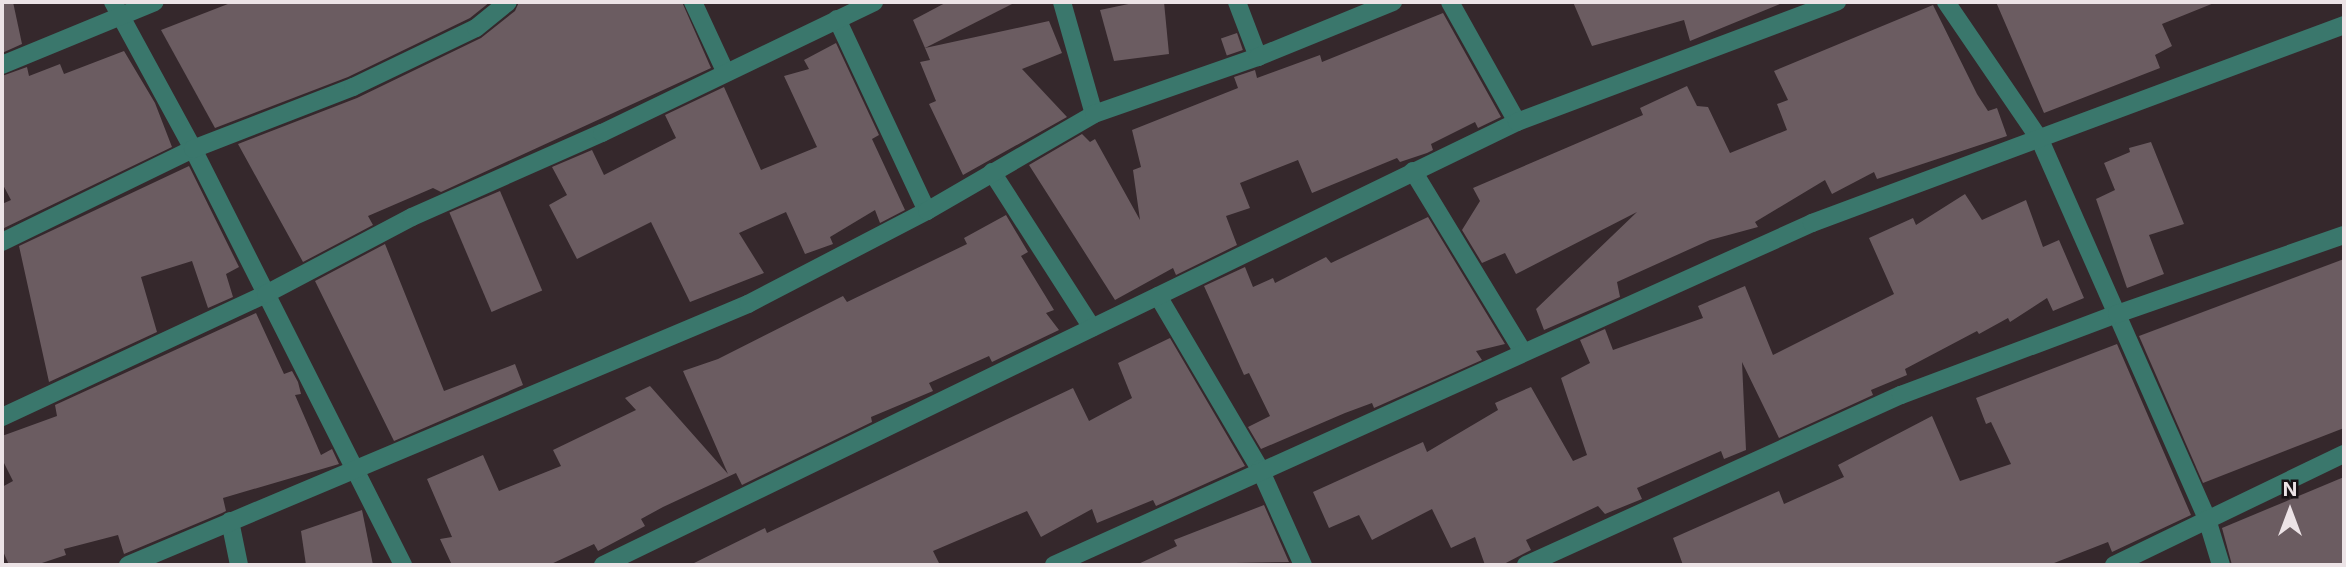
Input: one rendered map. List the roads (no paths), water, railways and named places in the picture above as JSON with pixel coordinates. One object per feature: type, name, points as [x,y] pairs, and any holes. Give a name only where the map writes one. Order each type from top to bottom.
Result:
[{"type":"street","points":[[2,65],[116,9],[155,2]]},
{"type":"street","points":[[2,242],[193,149],[353,87],[475,28],[508,2]]},
{"type":"street","points":[[693,2],[725,71]]},
{"type":"street","points":[[2,417],[265,294],[412,217],[602,134],[725,71],[874,2]]},
{"type":"street","points":[[1062,2],[1094,114]]},
{"type":"street","points":[[1237,2],[1258,57]]},
{"type":"street","points":[[128,565],[230,521],[358,471],[748,304],[927,211],[1094,114],[1258,57],[1393,2]]},
{"type":"street","points":[[1450,2],[1517,122]]},
{"type":"street","points":[[603,565],[1517,122],[1837,2]]},
{"type":"street","points":[[1946,2],[2040,141],[2207,519],[2221,565]]},
{"type":"street","points":[[116,9],[193,149],[358,471],[403,565]]},
{"type":"street","points":[[837,19],[927,211]]},
{"type":"street","points":[[1054,565],[1260,469],[1812,223],[2040,141],[2344,25]]},
{"type":"street","points":[[1413,171],[1523,352]]},
{"type":"street","points":[[992,172],[1092,328]]},
{"type":"street","points":[[1526,565],[1901,396],[2117,314],[2344,235]]},
{"type":"street","points":[[1158,296],[1260,469],[1303,565]]},
{"type":"street","points":[[2114,565],[2344,454]]},
{"type":"street","points":[[230,521],[239,565]]}]
